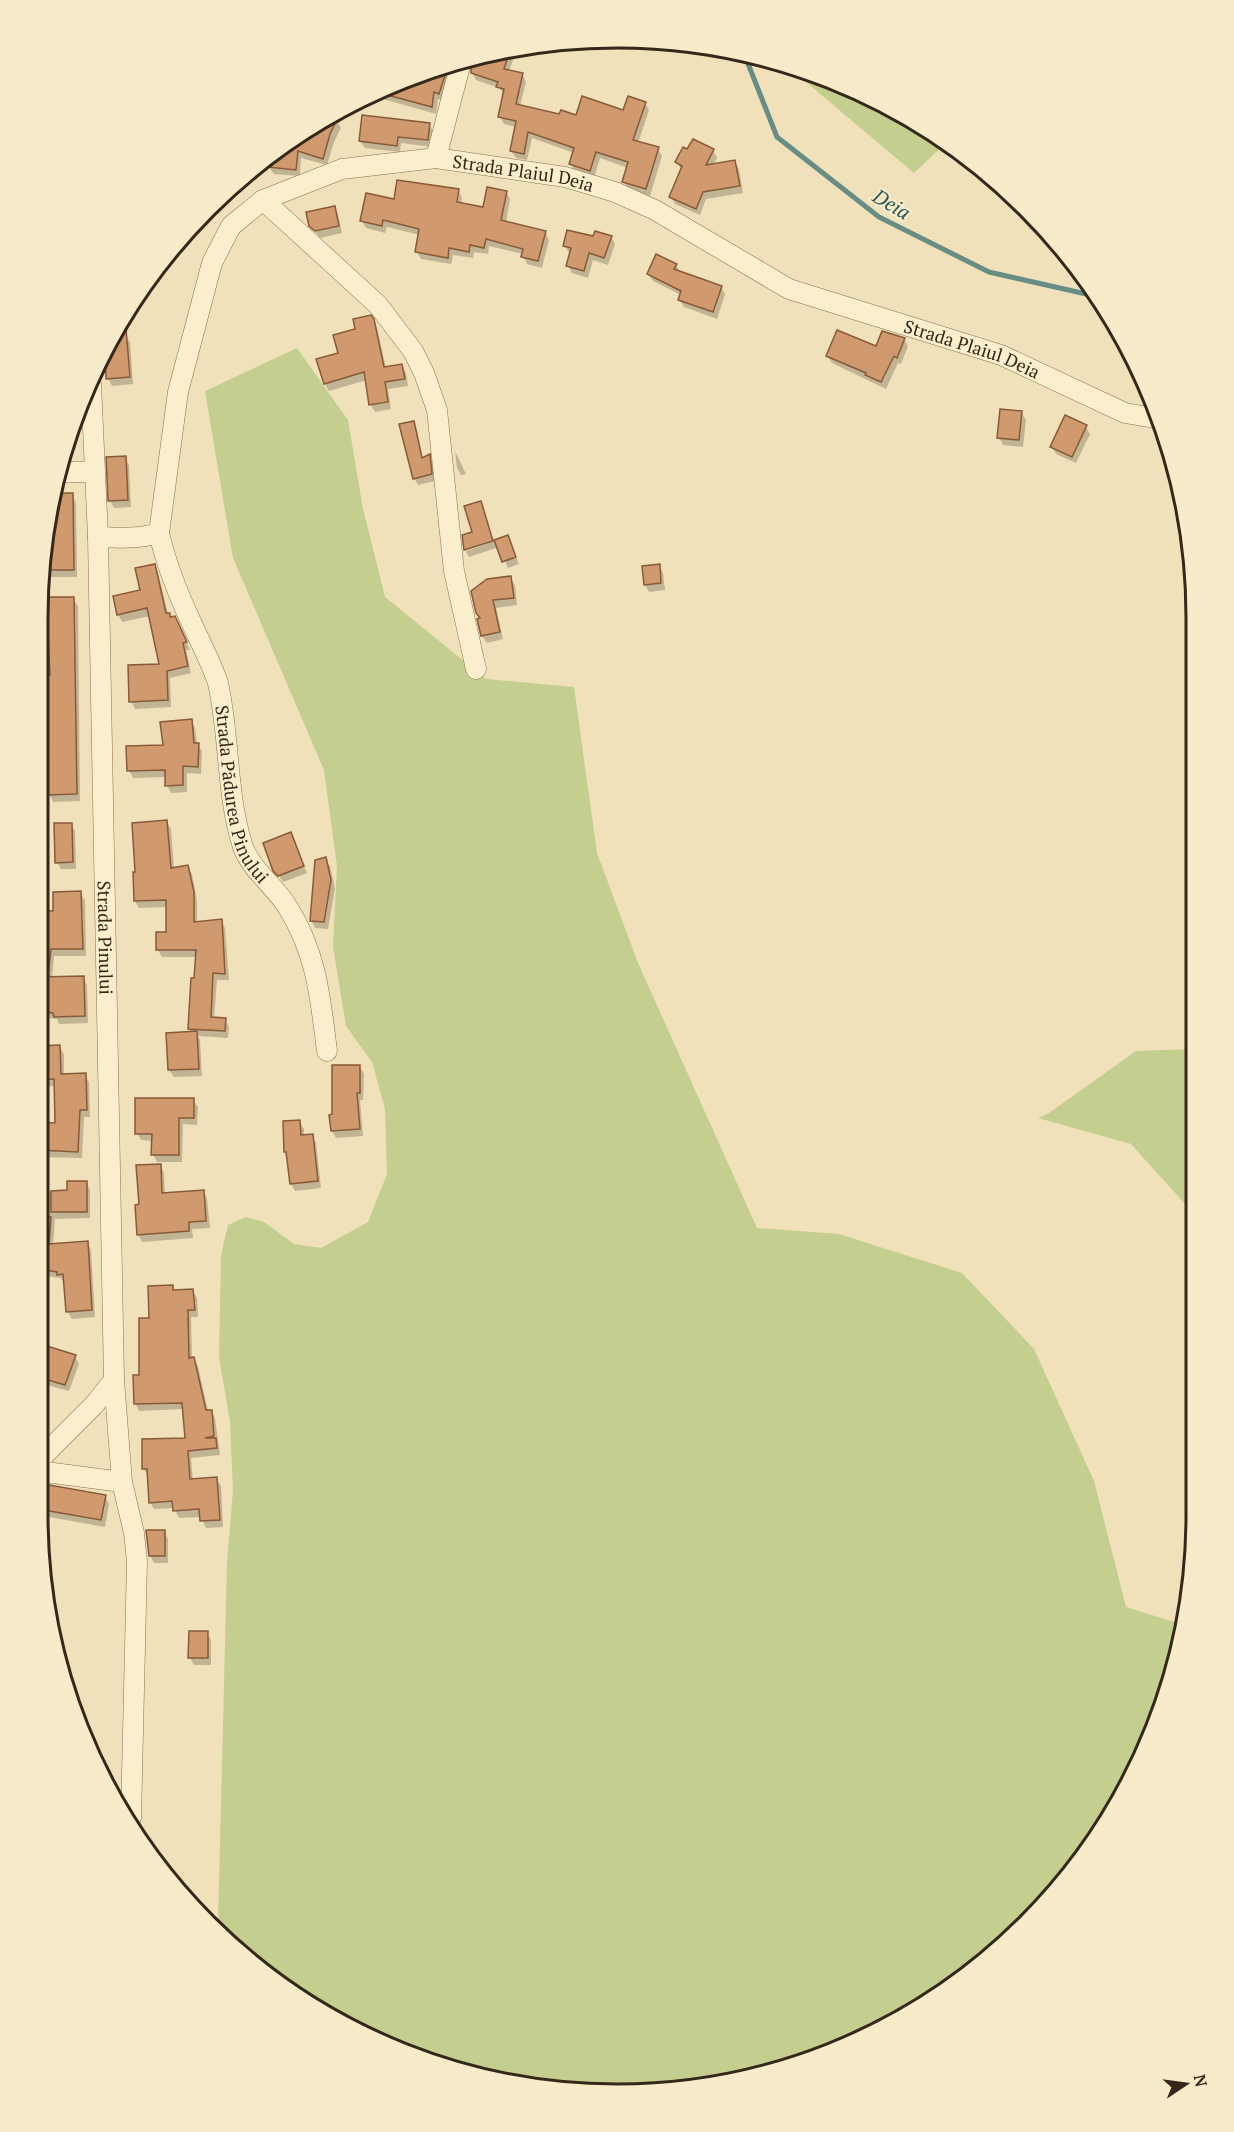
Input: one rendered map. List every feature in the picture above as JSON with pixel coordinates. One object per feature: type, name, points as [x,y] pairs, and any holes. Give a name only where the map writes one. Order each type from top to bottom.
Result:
[{"type":"street","points":[[436,158],[459,70]]},
{"type":"street","name":"Strada Plaiul Deia","points":[[159,532],[178,392],[212,263],[231,226],[263,200],[342,169],[436,158],[565,177],[615,192],[655,210],[789,289],[1001,355],[1125,412],[1150,417]]},
{"type":"street","points":[[263,200],[378,305],[413,351],[424,373],[437,410],[454,571],[476,669]]},
{"type":"street","name":"Strada Pinului","points":[[91,398],[98,537],[114,1380],[122,1482],[134,1533],[137,1561],[131,1810]]},
{"type":"street","points":[[67,472],[94,472]]},
{"type":"street","points":[[98,537],[131,538],[159,532]]},
{"type":"street","name":"Strada Pădurea Pinului","points":[[159,532],[175,585],[218,683],[234,804],[244,850],[251,862],[286,904],[305,939],[317,974],[327,1051]]},
{"type":"street","points":[[48,1451],[94,1405],[114,1380]]},
{"type":"street","points":[[48,1472],[122,1482]]},
{"type":"green space","points":[[802,79],[869,107],[902,124],[940,149],[914,173]]},
{"type":"green space","points":[[297,348],[348,420],[363,509],[385,597],[486,679],[574,687],[597,853],[638,963],[757,1228],[839,1234],[962,1273],[1034,1349],[1094,1481],[1126,1607],[1176,1622],[1156,1698],[1127,1767],[1090,1831],[1045,1890],[992,1943],[933,1988],[869,2025],[800,2054],[728,2073],[654,2083],[580,2083],[506,2073],[470,2065],[399,2041],[332,2008],[271,1966],[218,1920],[227,1563],[233,1491],[230,1422],[219,1357],[221,1255],[228,1225],[246,1217],[264,1222],[294,1244],[321,1248],[368,1222],[387,1174],[385,1109],[372,1062],[346,1026],[333,947],[337,866],[324,770],[233,558],[205,391]]},
{"type":"green space","points":[[1186,1049],[1186,1205],[1131,1144],[1038,1118],[1049,1113],[1136,1051]]},
{"type":"building","points":[[507,59],[504,69],[523,73],[516,104],[559,114],[561,110],[576,115],[582,96],[623,110],[628,96],[646,102],[633,140],[659,147],[646,189],[622,182],[628,162],[596,152],[590,171],[569,164],[574,148],[528,132],[524,154],[510,151],[516,121],[498,117],[504,89],[496,87],[498,82],[471,73],[471,67]]},
{"type":"building","points":[[445,75],[439,94],[434,92],[432,107],[389,96]]},
{"type":"building","points":[[362,115],[430,123],[428,140],[398,137],[397,146],[359,141]]},
{"type":"building","points":[[335,123],[323,159],[298,151],[296,170],[269,167]]},
{"type":"building","points":[[693,139],[714,149],[706,165],[735,160],[740,186],[703,192],[696,209],[669,197],[682,166],[675,162],[683,147],[687,149]]},
{"type":"building","points":[[397,180],[459,189],[457,202],[483,207],[487,187],[507,191],[501,220],[546,231],[538,261],[521,257],[523,249],[486,239],[484,248],[470,245],[469,252],[449,248],[448,258],[415,252],[419,229],[383,220],[382,226],[360,221],[366,193],[394,199]]},
{"type":"building","points":[[335,206],[339,226],[315,231],[309,226],[306,212]]},
{"type":"building","points":[[567,230],[593,236],[595,231],[612,236],[604,258],[589,253],[584,271],[566,266],[571,248],[563,246]]},
{"type":"building","points":[[656,254],[677,264],[674,269],[722,286],[713,312],[678,300],[681,291],[647,274]]},
{"type":"building","points":[[371,315],[374,319],[384,367],[402,364],[405,379],[385,382],[388,402],[369,405],[364,372],[324,384],[316,359],[338,353],[333,335],[355,329],[353,319]]},
{"type":"building","points":[[126,329],[130,377],[106,379],[106,368]]},
{"type":"building","points":[[837,330],[876,346],[882,331],[905,338],[897,358],[894,356],[881,382],[826,356]]},
{"type":"building","points":[[1000,409],[1022,411],[1019,440],[997,438]]},
{"type":"building","points":[[1065,415],[1087,425],[1072,457],[1050,447]]},
{"type":"building","points":[[414,421],[422,458],[430,454],[432,474],[413,479],[399,424]]},
{"type":"building","points":[[126,456],[128,500],[108,501],[106,457]]},
{"type":"building","points":[[62,493],[73,493],[74,570],[50,570]]},
{"type":"building","points":[[481,501],[493,541],[464,550],[462,535],[472,532],[464,506]]},
{"type":"building","points":[[508,535],[516,557],[502,562],[494,540]]},
{"type":"building","points":[[155,564],[166,613],[170,613],[170,617],[175,616],[187,642],[183,643],[188,666],[167,671],[168,700],[129,702],[128,665],[159,664],[147,608],[117,615],[113,596],[140,590],[135,568]]},
{"type":"building","points":[[660,564],[661,583],[644,585],[642,566]]},
{"type":"building","points":[[511,576],[514,598],[493,600],[500,632],[481,636],[477,619],[480,618],[476,613],[471,591],[487,579]]},
{"type":"building","points":[[49,597],[74,597],[77,794],[48,795],[48,675],[50,675]]},
{"type":"building","points":[[192,719],[194,743],[199,743],[198,767],[183,766],[183,785],[165,786],[165,770],[127,771],[126,746],[163,745],[160,722]]},
{"type":"building","points":[[167,820],[171,868],[188,865],[194,892],[194,922],[222,919],[225,974],[213,973],[211,1017],[226,1018],[225,1031],[188,1029],[191,978],[194,978],[196,950],[156,950],[156,932],[166,932],[166,900],[134,901],[132,823]]},
{"type":"building","points":[[54,823],[72,823],[73,862],[55,863]]},
{"type":"building","points":[[291,832],[304,866],[278,876],[273,871],[263,843]]},
{"type":"building","points":[[326,857],[331,880],[324,922],[310,921],[315,860]]},
{"type":"building","points":[[81,891],[83,949],[51,949],[48,976],[48,911],[53,911],[53,892]]},
{"type":"building","points":[[84,976],[85,1016],[54,1017],[53,1013],[48,1012],[48,977]]},
{"type":"building","points":[[197,1031],[199,1069],[168,1070],[166,1033]]},
{"type":"building","points":[[60,1045],[61,1074],[86,1073],[87,1110],[80,1110],[78,1152],[48,1150],[48,1123],[55,1123],[54,1079],[48,1079],[48,1046]]},
{"type":"building","points":[[332,1065],[360,1065],[360,1093],[357,1093],[360,1129],[331,1131],[329,1115],[332,1114]]},
{"type":"building","points":[[135,1098],[194,1098],[194,1118],[179,1118],[179,1155],[151,1155],[152,1134],[135,1134]]},
{"type":"building","points":[[300,1120],[301,1135],[313,1134],[318,1181],[290,1184],[286,1152],[284,1152],[283,1121]]},
{"type":"building","points":[[161,1164],[162,1193],[204,1190],[206,1221],[189,1222],[189,1231],[137,1235],[135,1205],[139,1204],[136,1165]]},
{"type":"building","points":[[67,1181],[87,1181],[87,1212],[51,1212],[51,1191],[67,1190]]},
{"type":"building","points":[[48,1216],[51,1217],[49,1244],[88,1241],[92,1310],[66,1312],[63,1274],[57,1275],[57,1272],[48,1271]]},
{"type":"building","points":[[173,1285],[173,1290],[193,1289],[195,1310],[188,1310],[189,1358],[194,1357],[206,1410],[212,1410],[214,1436],[205,1438],[216,1438],[217,1448],[188,1451],[190,1479],[217,1477],[220,1520],[200,1521],[199,1509],[173,1511],[172,1501],[149,1503],[147,1469],[142,1469],[142,1439],[185,1438],[182,1403],[134,1404],[133,1375],[139,1375],[139,1318],[149,1318],[148,1286]]},
{"type":"building","points":[[48,1346],[76,1355],[65,1385],[48,1380]]},
{"type":"building","points":[[48,1485],[106,1495],[101,1520],[48,1511]]},
{"type":"building","points":[[146,1530],[165,1530],[165,1556],[149,1556]]},
{"type":"building","points":[[189,1631],[208,1631],[208,1658],[188,1658]]},
{"type":"waterway","name":"Deia","points":[[748,63],[777,137],[879,217],[989,272],[1085,294]]}]
